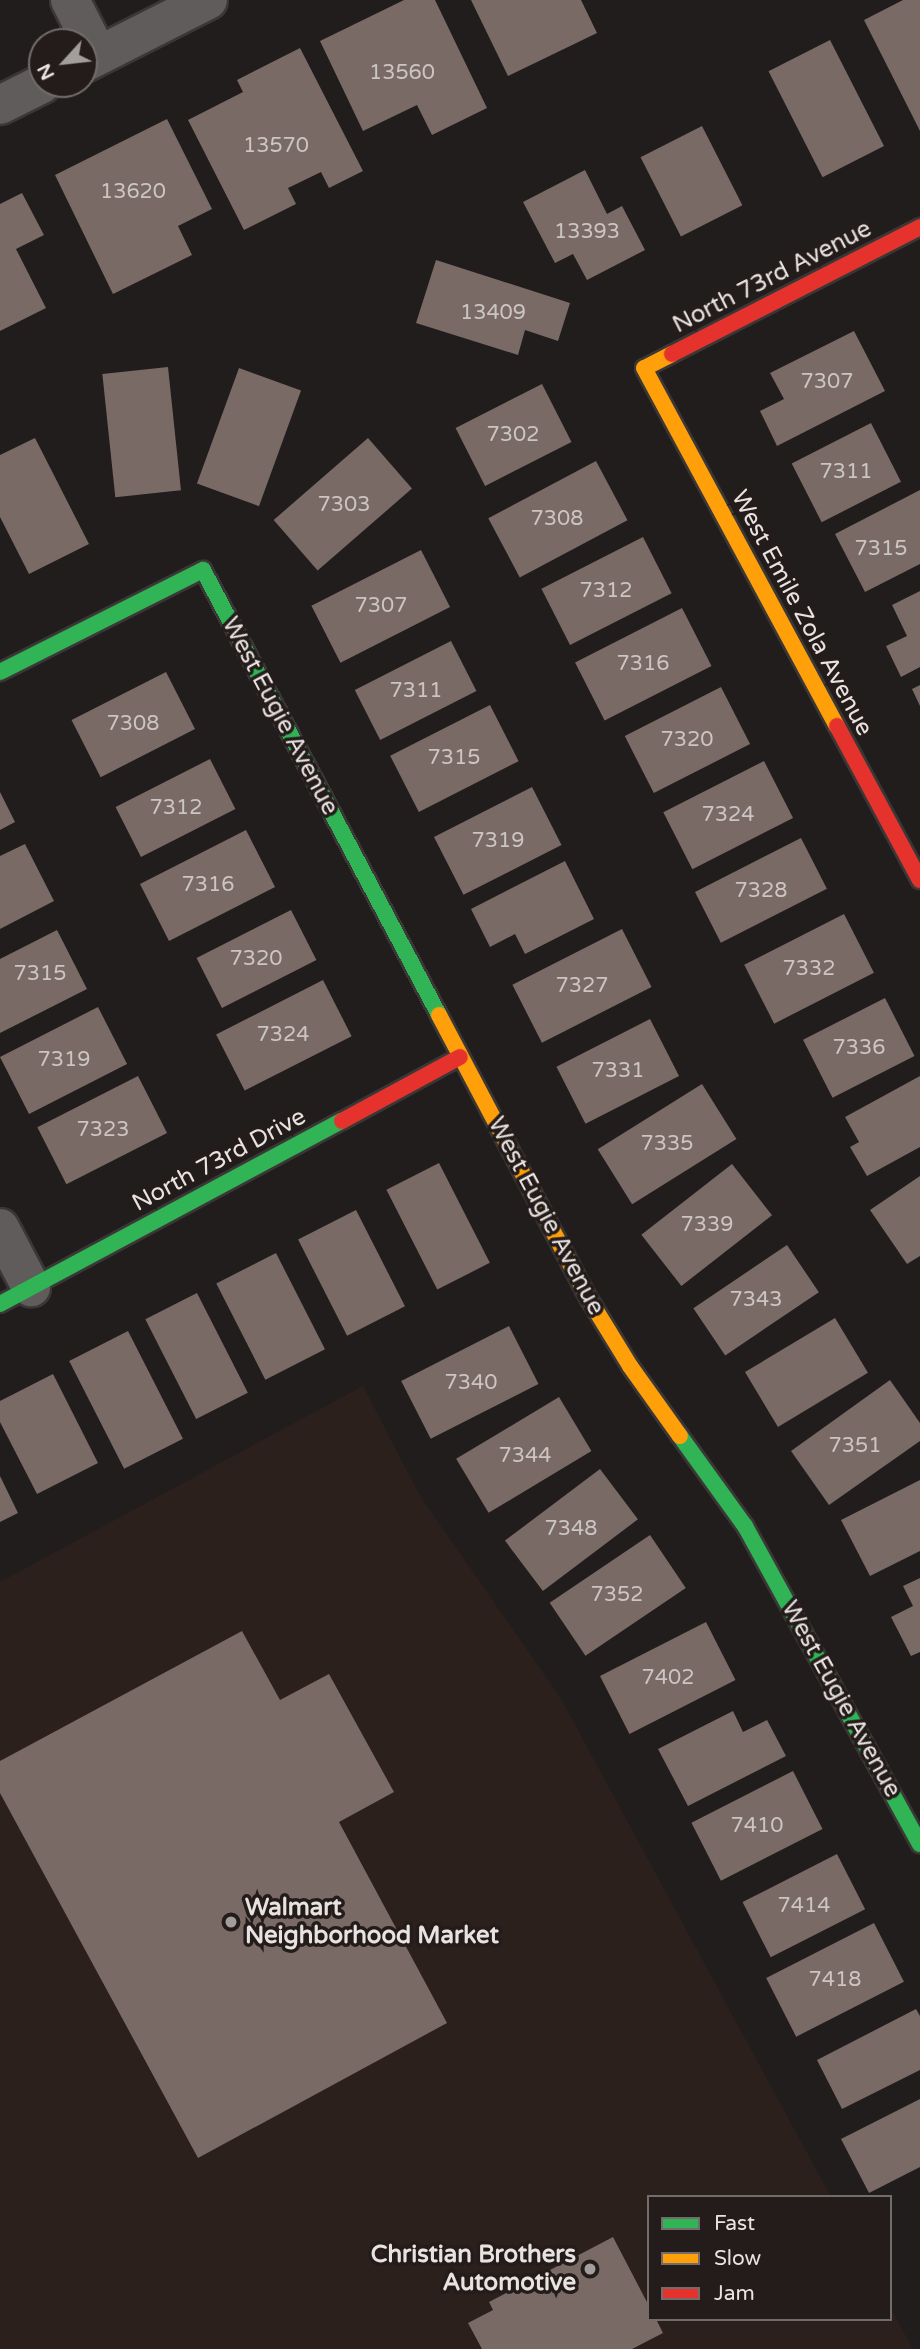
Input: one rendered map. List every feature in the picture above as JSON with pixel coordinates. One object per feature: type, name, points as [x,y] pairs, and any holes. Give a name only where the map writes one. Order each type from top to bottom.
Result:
[{"type":"street","points":[[70,0],[80,28]]},
{"type":"street","points":[[98,55],[208,0]]},
{"type":"street","points":[[0,105],[28,91]]},
{"type":"street","name":"North 73rd Avenue","points":[[644,368],[920,227]]},
{"type":"street","name":"West Emile Zola Avenue","points":[[644,368],[920,880]]},
{"type":"street","name":"West Eugie Avenue","points":[[0,672],[203,570],[589,1298],[630,1366],[745,1527],[920,1844]]},
{"type":"street","name":"North 73rd Drive","points":[[16,1295],[460,1057]]},
{"type":"street","points":[[0,1228],[16,1295]]},
{"type":"shaded area","points":[[363,1386],[420,1496],[560,1697],[830,2195],[647,2195],[647,2321],[892,2321],[892,2311],[913,2349],[0,2349],[0,1582]]},
{"type":"building","points":[[404,0],[435,0],[487,108],[432,135],[417,105],[363,131],[320,41]]},
{"type":"building","points":[[471,0],[581,0],[597,33],[508,76]]},
{"type":"building","points":[[903,0],[920,0],[920,131],[864,20]]},
{"type":"building","points":[[830,40],[884,146],[823,177],[769,71]]},
{"type":"building","points":[[300,48],[363,171],[329,188],[321,172],[288,188],[296,204],[244,230],[188,120],[243,92],[237,80]]},
{"type":"building","points":[[167,119],[212,209],[178,226],[192,255],[113,294],[55,175]]},
{"type":"building","points":[[702,126],[742,205],[681,237],[641,157]]},
{"type":"building","points":[[585,170],[607,214],[622,206],[645,250],[587,280],[573,254],[555,263],[523,202]]},
{"type":"building","points":[[22,193],[44,235],[16,249],[46,308],[0,331],[0,204]]},
{"type":"building","points":[[436,260],[570,303],[558,341],[525,330],[518,355],[416,323]]},
{"type":"building","points":[[854,331],[885,391],[777,446],[760,411],[784,399],[770,373]]},
{"type":"building","points":[[168,367],[181,490],[115,497],[102,374]]},
{"type":"building","points":[[239,368],[301,391],[259,506],[197,484]]},
{"type":"building","points":[[542,384],[572,442],[485,486],[456,428]]},
{"type":"building","points":[[871,423],[901,482],[822,522],[792,463]]},
{"type":"building","points":[[35,438],[89,544],[29,574],[0,517],[0,455]]},
{"type":"building","points":[[368,438],[412,489],[318,571],[274,520]]},
{"type":"building","points":[[596,461],[627,520],[520,577],[488,518]]},
{"type":"building","points":[[920,490],[920,564],[865,592],[835,534]]},
{"type":"building","points":[[643,537],[672,593],[570,645],[541,589]]},
{"type":"building","points":[[421,550],[450,607],[340,663],[311,606]]},
{"type":"building","points":[[920,591],[920,667],[901,677],[886,646],[907,636],[892,605]]},
{"type":"building","points":[[682,608],[712,666],[605,720],[575,662]]},
{"type":"building","points":[[451,641],[476,691],[380,740],[355,690]]},
{"type":"building","points":[[166,672],[195,729],[101,777],[72,720]]},
{"type":"building","points":[[920,685],[920,706],[912,689]]},
{"type":"building","points":[[721,687],[750,744],[654,793],[625,736]]},
{"type":"building","points":[[490,705],[519,761],[419,812],[390,756]]},
{"type":"building","points":[[210,759],[235,809],[141,857],[116,807]]},
{"type":"building","points":[[764,761],[793,818],[692,869],[663,812]]},
{"type":"building","points":[[532,787],[562,845],[463,895],[434,837]]},
{"type":"building","points":[[0,792],[15,822],[0,830]]},
{"type":"building","points":[[246,830],[275,887],[169,941],[140,884]]},
{"type":"building","points":[[801,838],[827,889],[721,943],[695,892]]},
{"type":"building","points":[[25,844],[54,901],[0,929],[0,856]]},
{"type":"building","points":[[565,861],[594,919],[525,954],[515,934],[490,947],[471,909]]},
{"type":"building","points":[[291,910],[316,960],[222,1008],[197,958]]},
{"type":"building","points":[[844,914],[874,973],[774,1024],[744,965]]},
{"type":"building","points":[[622,929],[652,987],[542,1043],[512,985]]},
{"type":"building","points":[[57,930],[87,989],[0,1033],[0,959]]},
{"type":"building","points":[[323,980],[352,1036],[245,1091],[216,1034]]},
{"type":"building","points":[[885,998],[915,1056],[833,1098],[803,1040]]},
{"type":"building","points":[[98,1007],[127,1064],[29,1114],[0,1057]]},
{"type":"building","points":[[650,1019],[679,1076],[585,1124],[556,1067]]},
{"type":"building","points":[[138,1076],[167,1133],[66,1184],[37,1127]]},
{"type":"building","points":[[920,1076],[920,1147],[867,1176],[850,1147],[859,1142],[845,1117]]},
{"type":"building","points":[[702,1084],[736,1139],[632,1204],[598,1149]]},
{"type":"building","points":[[439,1163],[490,1263],[437,1290],[386,1190]]},
{"type":"building","points":[[732,1164],[772,1215],[681,1286],[641,1235]]},
{"type":"building","points":[[920,1176],[920,1256],[907,1264],[870,1210]]},
{"type":"building","points":[[356,1210],[405,1306],[347,1336],[298,1240]]},
{"type":"building","points":[[787,1245],[819,1292],[725,1355],[693,1308]]},
{"type":"building","points":[[276,1253],[325,1349],[265,1380],[216,1283]]},
{"type":"building","points":[[197,1293],[248,1393],[196,1419],[145,1319]]},
{"type":"building","points":[[835,1318],[868,1373],[778,1427],[745,1372]]},
{"type":"building","points":[[509,1326],[539,1384],[431,1439],[401,1381]]},
{"type":"building","points":[[128,1331],[183,1439],[124,1469],[69,1361]]},
{"type":"building","points":[[53,1374],[98,1463],[37,1494],[0,1422],[0,1401]]},
{"type":"building","points":[[890,1380],[920,1423],[920,1441],[829,1505],[791,1451]]},
{"type":"building","points":[[559,1397],[591,1451],[489,1513],[456,1459]]},
{"type":"building","points":[[600,1469],[638,1519],[543,1591],[505,1541]]},
{"type":"building","points":[[0,1476],[18,1513],[0,1522]]},
{"type":"building","points":[[920,1480],[920,1551],[870,1576],[841,1520]]},
{"type":"building","points":[[650,1535],[686,1588],[585,1656],[550,1603]]},
{"type":"building","points":[[920,1578],[920,1652],[911,1656],[891,1617],[913,1606],[903,1586]]},
{"type":"building","points":[[706,1622],[736,1680],[629,1734],[600,1676]]},
{"type":"building","name":"Walmart Neighborhood Market","points":[[242,1631],[280,1700],[329,1674],[394,1792],[339,1822],[447,2023],[198,2158],[0,1793],[0,1761]]},
{"type":"building","points":[[733,1711],[743,1732],[767,1720],[786,1756],[688,1806],[658,1749]]},
{"type":"building","points":[[793,1771],[823,1829],[721,1881],[691,1823]]},
{"type":"building","points":[[837,1854],[865,1909],[771,1957],[743,1902]]},
{"type":"building","points":[[874,1923],[904,1982],[796,2037],[766,1978]]},
{"type":"building","points":[[916,2009],[920,2016],[920,2070],[842,2109],[817,2060]]},
{"type":"building","points":[[920,2099],[920,2167],[869,2193],[841,2139]]},
{"type":"building","name":"Christian Brothers Automotive","points":[[613,2237],[647,2302],[647,2321],[657,2321],[663,2333],[632,2349],[482,2349],[468,2323],[493,2310],[489,2302]]},
{"type":"traffic: fast","points":[[0,672],[203,570],[439,1015]]},
{"type":"traffic: fast","points":[[0,1304],[342,1121]]},
{"type":"traffic: fast","points":[[680,1436],[745,1526],[920,1844]]},
{"type":"traffic: slow","points":[[672,354],[644,368],[837,726]]},
{"type":"traffic: slow","points":[[439,1015],[589,1299],[630,1366],[680,1436]]},
{"type":"traffic: jam","points":[[672,354],[920,227]]},
{"type":"traffic: jam","points":[[837,726],[920,880]]},
{"type":"traffic: jam","points":[[342,1121],[460,1057]]},
{"type":"place","name":"Walmart Neighborhood Market","points":[[231,1922]]},
{"type":"place","name":"Christian Brothers Automotive","points":[[590,2269]]}]
